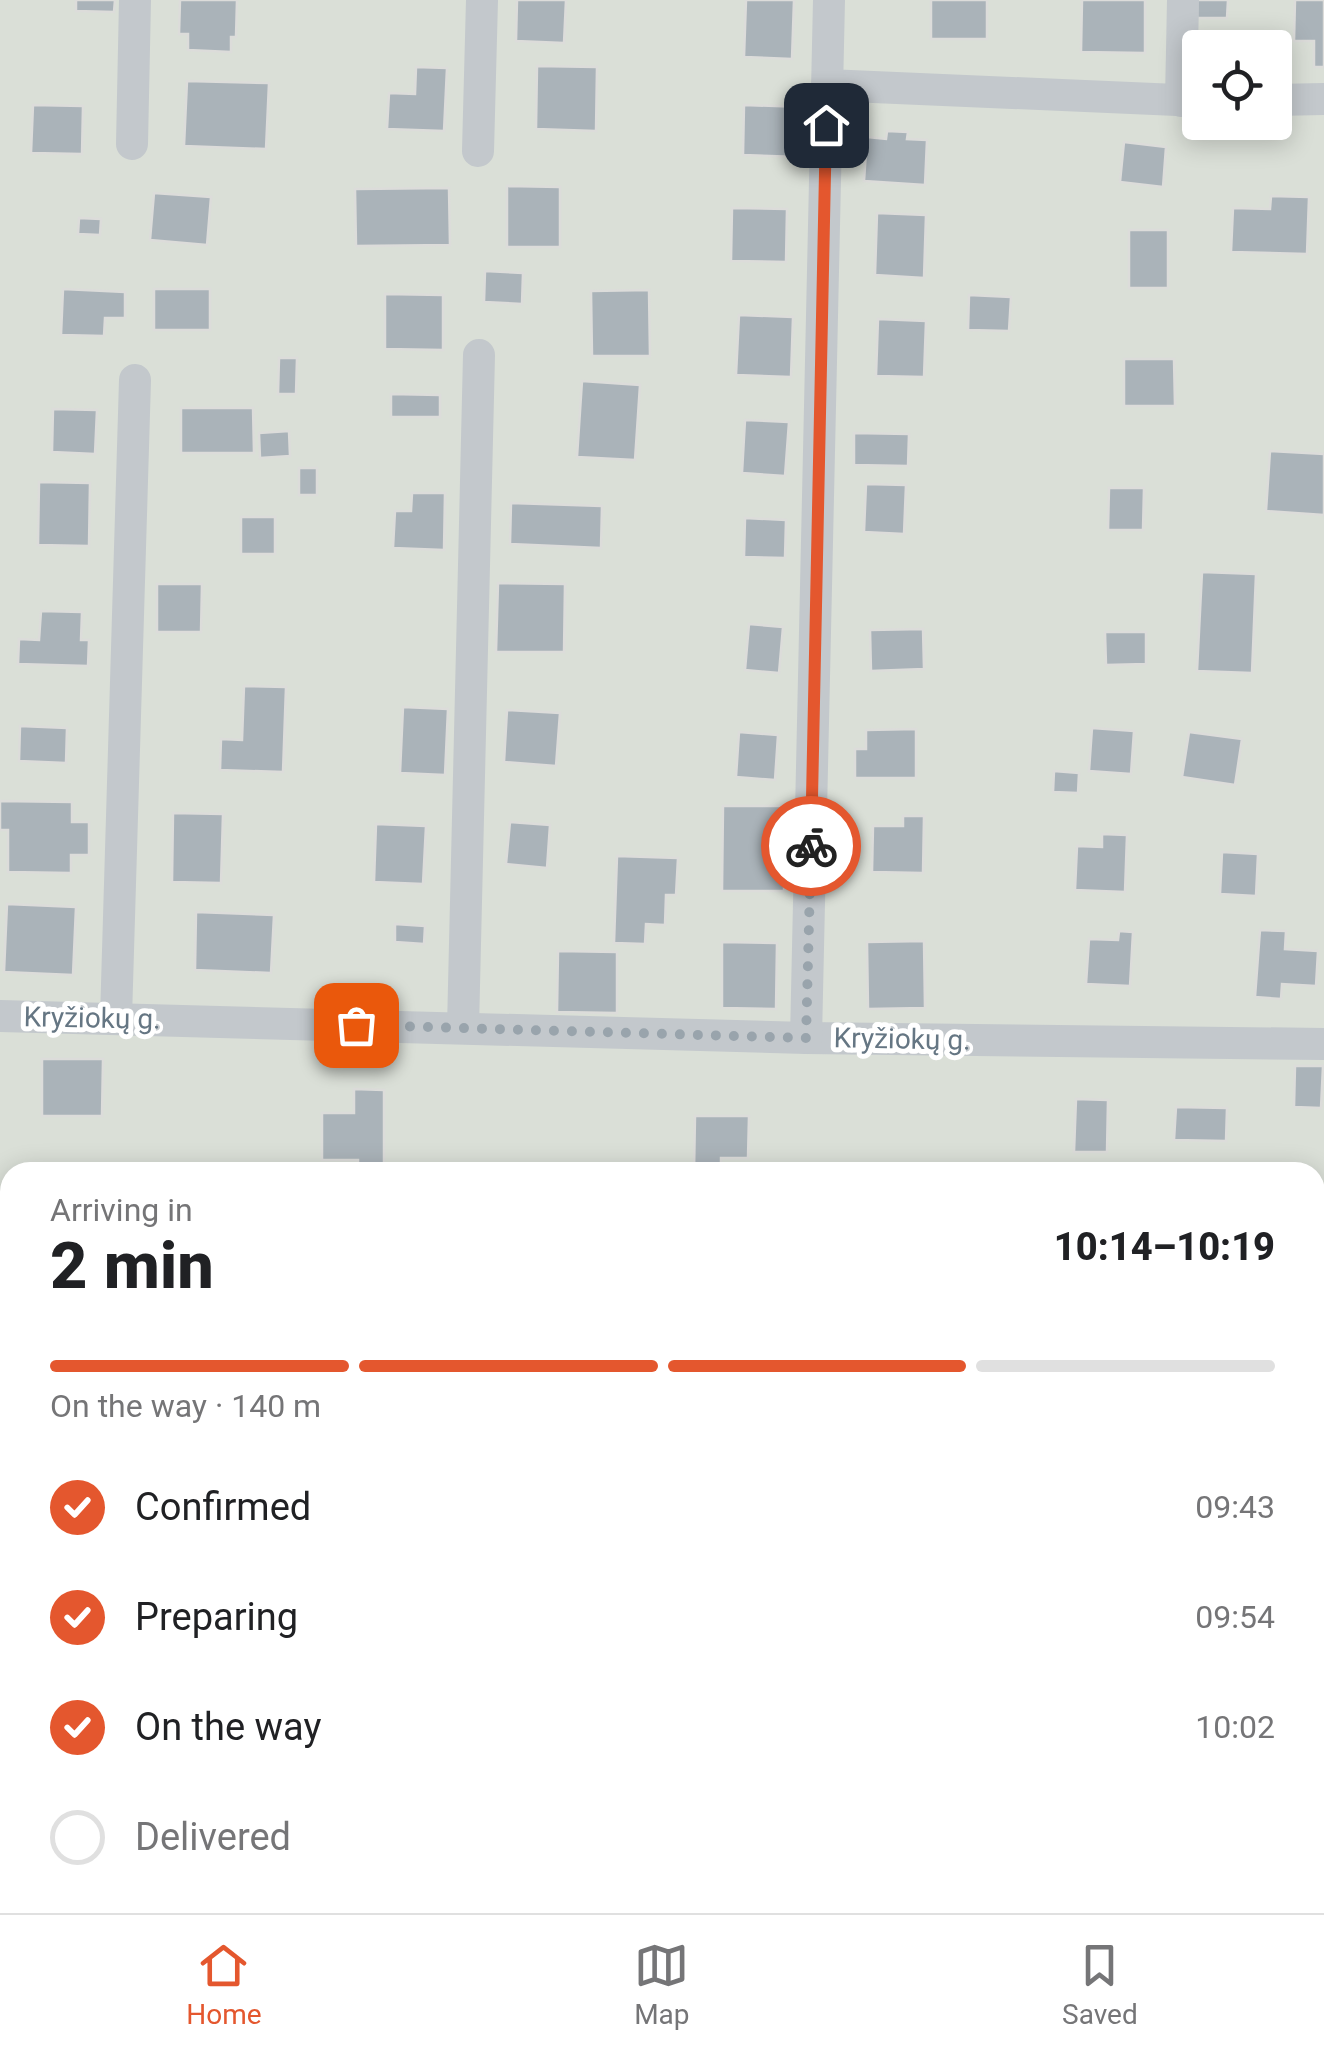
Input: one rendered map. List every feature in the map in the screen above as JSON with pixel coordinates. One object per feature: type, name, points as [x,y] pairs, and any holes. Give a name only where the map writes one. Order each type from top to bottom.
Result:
[{"type":"street","points":[[132,144],[135,0]]},
{"type":"street","points":[[478,150],[482,0]]},
{"type":"street","points":[[806,1038],[830,0]]},
{"type":"street","points":[[1183,0],[1185,30]]},
{"type":"street","points":[[827,86],[1182,101]]},
{"type":"street","points":[[1292,100],[1324,99]]},
{"type":"street","points":[[463,1028],[479,355]]},
{"type":"street","points":[[116,1018],[135,380]]},
{"type":"street","name":"Kryžiokų g.","points":[[0,1016],[806,1038],[1324,1044]]},
{"type":"shaded area","points":[[0,0],[1324,0],[1324,1162],[0,1162]]},
{"type":"building","points":[[76,0],[115,0],[114,12],[76,11]]},
{"type":"building","points":[[180,0],[237,0],[236,37],[231,37],[231,52],[188,50],[188,34],[179,34]]},
{"type":"building","points":[[517,0],[566,0],[564,43],[516,41]]},
{"type":"building","points":[[746,0],[794,0],[792,59],[744,57]]},
{"type":"building","points":[[931,0],[987,0],[987,39],[931,39]]},
{"type":"building","points":[[1082,0],[1145,0],[1145,53],[1081,52]]},
{"type":"building","points":[[1197,0],[1228,0],[1227,18],[1197,18]]},
{"type":"building","points":[[1295,0],[1324,0],[1324,67],[1314,67],[1314,41],[1294,41]]},
{"type":"building","points":[[537,66],[597,67],[596,131],[536,129]]},
{"type":"building","points":[[416,67],[447,68],[444,131],[387,129],[389,93],[415,94]]},
{"type":"building","points":[[187,81],[269,83],[266,149],[184,146]]},
{"type":"building","points":[[33,105],[83,106],[82,154],[31,153]]},
{"type":"building","points":[[744,105],[802,107],[800,157],[743,155]]},
{"type":"building","points":[[887,131],[908,132],[907,139],[927,140],[925,185],[864,181],[867,137],[886,139]]},
{"type":"building","points":[[1124,142],[1166,147],[1163,187],[1120,182]]},
{"type":"building","points":[[507,186],[560,187],[560,247],[507,247]]},
{"type":"building","points":[[449,188],[450,245],[356,246],[355,189]]},
{"type":"building","points":[[154,193],[211,197],[207,245],[150,240]]},
{"type":"building","points":[[1271,196],[1309,197],[1307,254],[1231,252],[1233,208],[1270,209]]},
{"type":"building","points":[[732,208],[787,209],[786,262],[731,261]]},
{"type":"building","points":[[877,213],[926,215],[924,278],[875,275]]},
{"type":"building","points":[[79,218],[101,219],[100,235],[78,234]]},
{"type":"building","points":[[1129,230],[1168,230],[1168,288],[1129,288]]},
{"type":"building","points":[[485,271],[523,273],[522,304],[484,302]]},
{"type":"building","points":[[63,289],[125,292],[125,318],[105,318],[104,336],[61,335]]},
{"type":"building","points":[[154,289],[210,289],[210,330],[154,330]]},
{"type":"building","points":[[649,290],[650,356],[592,356],[591,291]]},
{"type":"building","points":[[385,294],[443,295],[443,350],[385,349]]},
{"type":"building","points":[[969,295],[1011,297],[1009,331],[968,330]]},
{"type":"building","points":[[739,315],[793,317],[791,377],[736,375]]},
{"type":"building","points":[[878,319],[926,321],[924,377],[876,376]]},
{"type":"building","points":[[279,358],[297,358],[296,394],[278,394]]},
{"type":"building","points":[[1124,359],[1174,359],[1175,406],[1124,406]]},
{"type":"building","points":[[582,381],[640,385],[635,460],[577,457]]},
{"type":"building","points":[[391,394],[440,395],[440,417],[391,417]]},
{"type":"building","points":[[181,408],[253,408],[254,453],[181,453]]},
{"type":"building","points":[[53,409],[97,410],[95,454],[52,452]]},
{"type":"building","points":[[745,420],[789,422],[785,476],[742,473]]},
{"type":"building","points":[[289,431],[290,456],[260,458],[259,433]]},
{"type":"building","points":[[854,433],[909,434],[908,466],[854,465]]},
{"type":"building","points":[[1270,451],[1324,454],[1324,515],[1266,511]]},
{"type":"building","points":[[299,468],[317,468],[317,495],[299,495]]},
{"type":"building","points":[[39,482],[90,483],[89,546],[38,545]]},
{"type":"building","points":[[866,484],[906,485],[904,534],[864,532]]},
{"type":"building","points":[[1109,488],[1144,488],[1143,530],[1108,530]]},
{"type":"building","points":[[412,493],[445,493],[444,550],[393,548],[395,511],[411,511]]},
{"type":"building","points":[[511,503],[602,506],[601,548],[510,544]]},
{"type":"building","points":[[241,517],[275,517],[275,554],[241,554]]},
{"type":"building","points":[[745,518],[786,520],[785,558],[744,557]]},
{"type":"building","points":[[1202,572],[1256,574],[1252,673],[1197,671]]},
{"type":"building","points":[[498,583],[565,584],[564,652],[496,652]]},
{"type":"building","points":[[157,584],[202,584],[201,632],[157,632]]},
{"type":"building","points":[[41,611],[82,612],[81,640],[89,640],[88,666],[18,664],[19,639],[39,640]]},
{"type":"building","points":[[749,624],[783,627],[779,673],[745,670]]},
{"type":"building","points":[[923,629],[924,669],[871,671],[870,630]]},
{"type":"building","points":[[1105,632],[1146,632],[1146,664],[1106,665]]},
{"type":"building","points":[[244,686],[286,687],[283,772],[220,770],[221,739],[242,740]]},
{"type":"building","points":[[403,707],[448,709],[445,775],[400,773]]},
{"type":"building","points":[[507,710],[560,713],[556,766],[504,762]]},
{"type":"building","points":[[20,726],[67,728],[66,763],[19,761]]},
{"type":"building","points":[[1092,728],[1134,731],[1131,774],[1089,771]]},
{"type":"building","points":[[916,729],[916,778],[855,778],[855,749],[866,749],[866,730]]},
{"type":"building","points":[[739,732],[778,735],[775,780],[736,777]]},
{"type":"building","points":[[1189,732],[1242,739],[1235,785],[1182,777]]},
{"type":"building","points":[[1054,771],[1079,773],[1078,793],[1053,792]]},
{"type":"building","points":[[0,801],[72,802],[72,822],[89,822],[89,855],[71,855],[71,873],[8,872],[8,830],[0,830]]},
{"type":"building","points":[[723,806],[785,806],[784,891],[722,891]]},
{"type":"building","points":[[173,813],[223,814],[221,883],[172,882]]},
{"type":"building","points":[[903,816],[924,816],[923,873],[872,872],[873,826],[903,826]]},
{"type":"building","points":[[510,822],[550,825],[547,868],[506,864]]},
{"type":"building","points":[[376,824],[426,826],[423,884],[374,882]]},
{"type":"building","points":[[1102,834],[1127,835],[1125,892],[1075,890],[1077,846],[1102,847]]},
{"type":"building","points":[[1222,852],[1258,854],[1256,896],[1220,894]]},
{"type":"building","points":[[617,856],[678,858],[676,895],[666,895],[665,925],[646,924],[645,944],[614,943]]},
{"type":"building","points":[[7,904],[76,907],[73,975],[4,972]]},
{"type":"building","points":[[196,912],[274,915],[271,973],[195,970]]},
{"type":"building","points":[[395,924],[425,926],[424,944],[395,942]]},
{"type":"building","points":[[1260,930],[1286,931],[1285,949],[1318,951],[1316,986],[1282,984],[1281,999],[1255,997]]},
{"type":"building","points":[[1119,931],[1133,932],[1130,986],[1086,984],[1089,939],[1118,940]]},
{"type":"building","points":[[924,941],[925,1008],[868,1009],[867,942]]},
{"type":"building","points":[[722,942],[777,943],[776,1009],[722,1008]]},
{"type":"building","points":[[558,951],[617,952],[617,1013],[557,1012]]},
{"type":"building","points":[[42,1059],[103,1059],[102,1116],[42,1116]]},
{"type":"building","points":[[1295,1066],[1323,1066],[1321,1108],[1294,1107]]},
{"type":"building","points":[[354,1089],[384,1090],[384,1162],[322,1160],[322,1113],[354,1113]]},
{"type":"building","points":[[1076,1099],[1108,1100],[1107,1152],[1074,1152]]},
{"type":"building","points":[[1176,1107],[1227,1108],[1226,1141],[1174,1140]]},
{"type":"building","points":[[695,1116],[749,1116],[748,1158],[694,1162]]},
{"type":"way so far","points":[[356,1025],[806,1038],[811,846]]},
{"type":"route","points":[[811,846],[826,125]]}]
